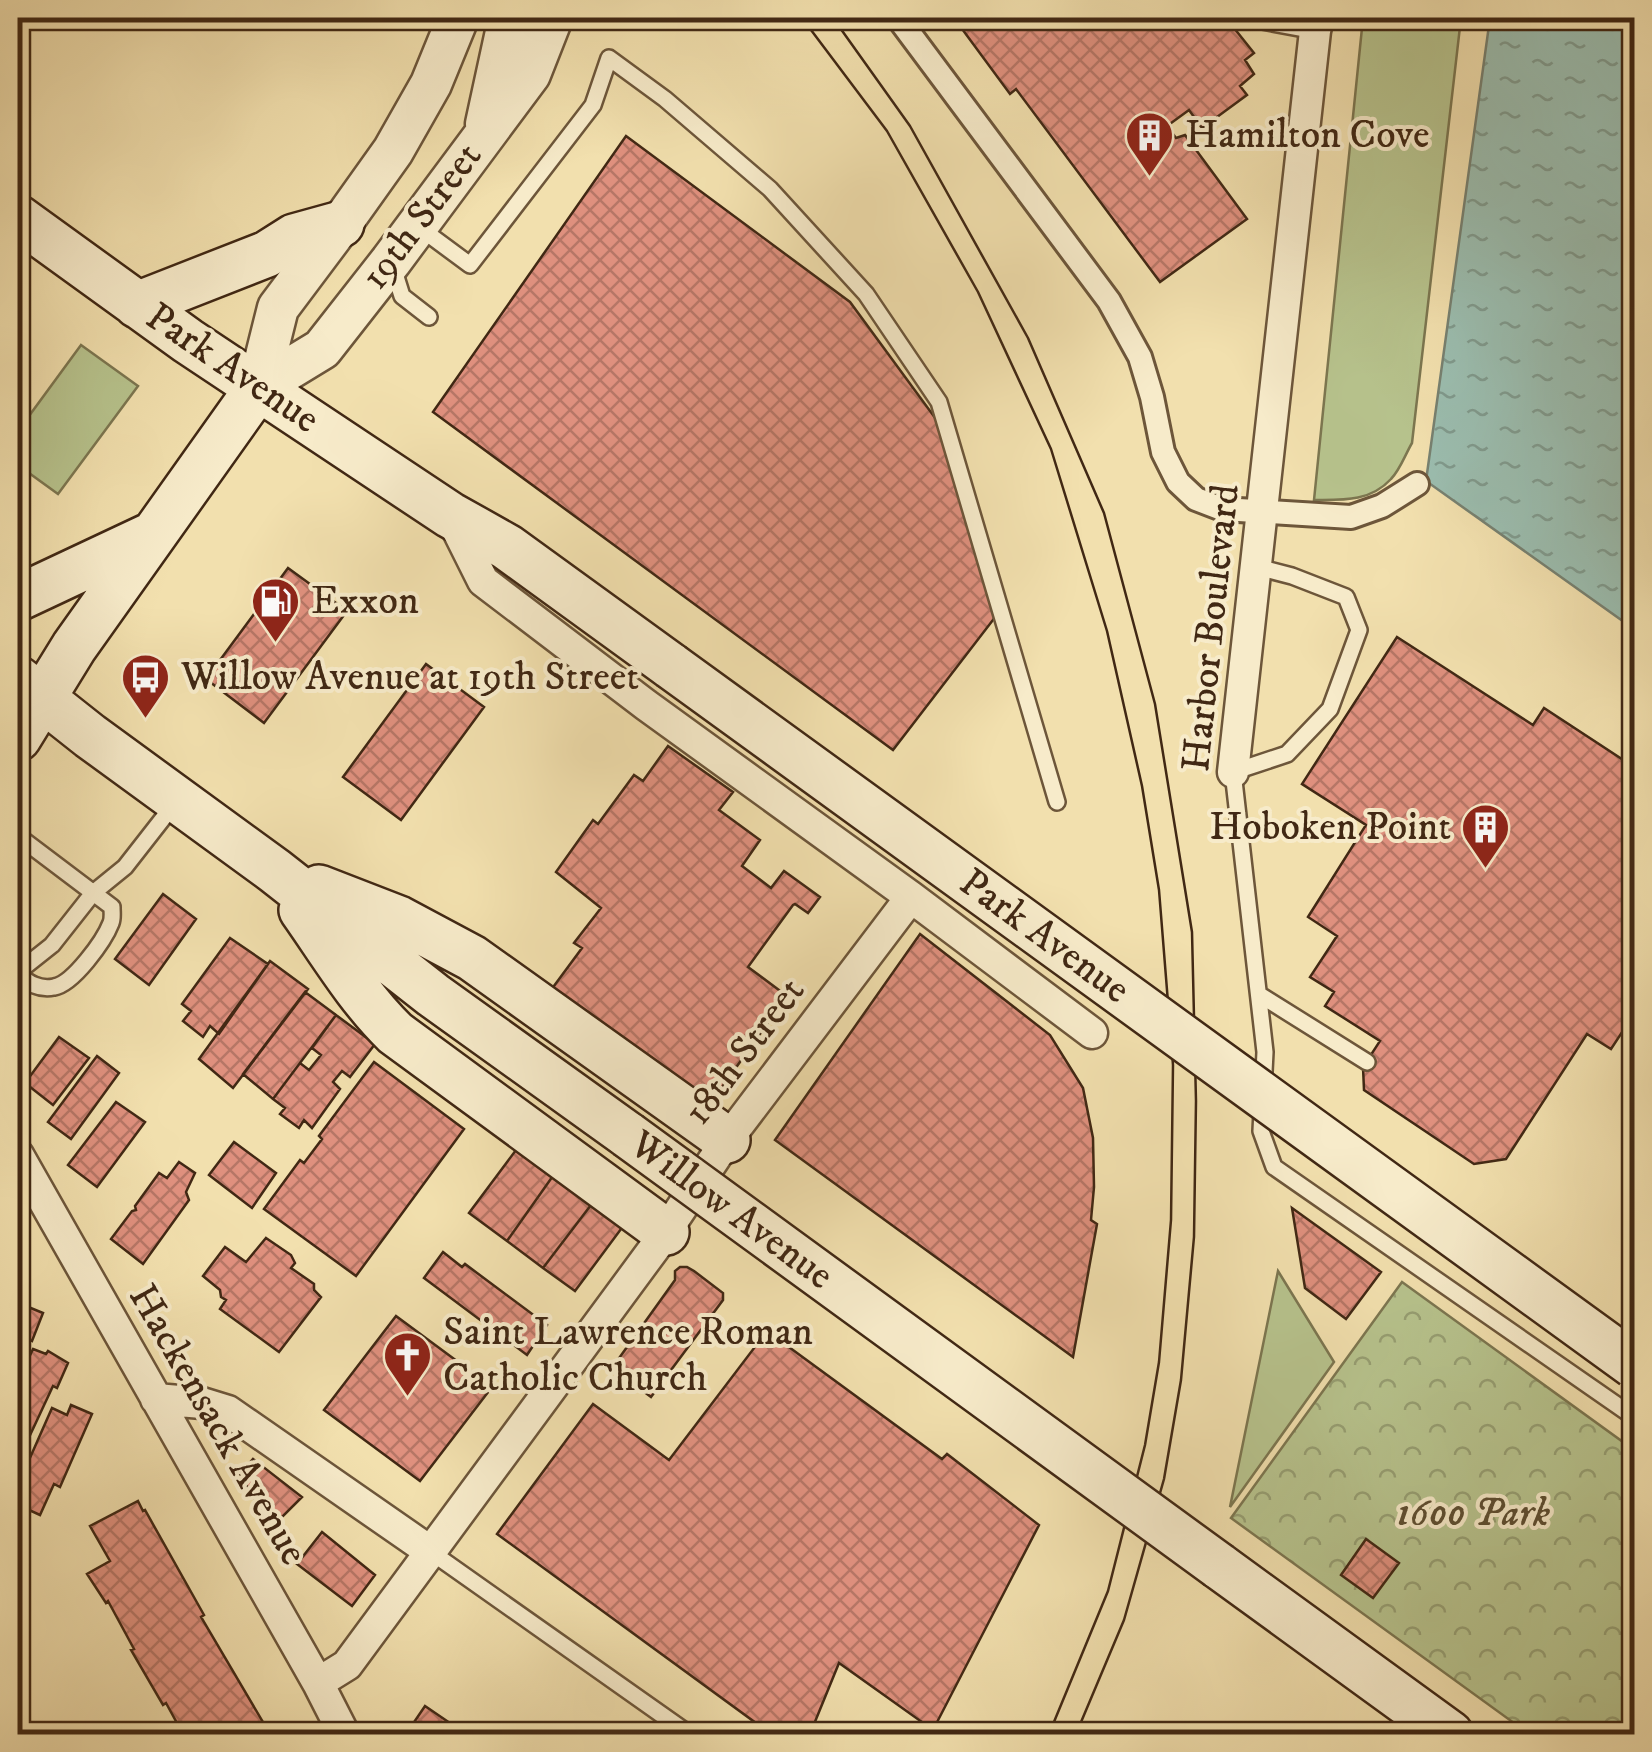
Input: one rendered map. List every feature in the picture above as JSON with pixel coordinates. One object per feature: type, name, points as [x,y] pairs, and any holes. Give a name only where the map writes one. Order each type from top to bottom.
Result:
[{"type":"main road","name":"Park Avenue","points":[[18,218],[137,306],[258,388],[450,515],[507,547],[1634,1365]]},
{"type":"main road","points":[[137,306],[266,254],[294,237],[341,224]]},
{"type":"main road","name":"19th Street","points":[[18,738],[29,689],[74,647],[258,388]]},
{"type":"main road","points":[[18,598],[156,533]]},
{"type":"main road","name":"Willow Avenue","points":[[29,689],[275,871],[433,996],[1450,1734]]},
{"type":"main road","points":[[275,871],[399,919],[467,954],[727,1140]]},
{"type":"main road","points":[[275,871],[362,995],[395,1033],[666,1232]]},
{"type":"street","name":"19th Street","points":[[258,388],[278,308],[393,151],[431,84],[458,18]]},
{"type":"street","points":[[484,133],[509,18]]},
{"type":"street","name":"19th Street","points":[[258,388],[322,349],[530,74],[552,18]]},
{"type":"street","points":[[898,18],[1109,300],[1140,357],[1163,452],[1178,482],[1196,498],[1222,509],[1350,517],[1382,506],[1417,484]]},
{"type":"street","name":"Harbor Boulevard","points":[[1233,772],[1316,24]]},
{"type":"street","name":"Park Avenue","points":[[450,515],[483,581],[646,706],[1092,1034]]},
{"type":"street","name":"18th Street","points":[[318,1683],[347,1665],[666,1232],[727,1140],[911,898]]},
{"type":"street","name":"Hackensack Avenue","points":[[18,1155],[344,1734]]},
{"type":"street","points":[[156,1400],[202,1403],[228,1411],[431,1552]]},
{"type":"lane","points":[[1246,18],[1316,24]]},
{"type":"lane","points":[[417,226],[470,265],[593,105],[608,58],[665,100],[770,190],[866,294],[940,402],[1057,802]]},
{"type":"lane","points":[[391,261],[402,296],[429,318]]},
{"type":"lane","points":[[1233,772],[1287,754],[1330,709],[1359,630],[1346,597],[1257,567]]},
{"type":"lane","name":"Harbor Boulevard","points":[[1233,772],[1260,995],[1264,1052],[1261,1130],[1274,1167],[1634,1418]]},
{"type":"lane","points":[[18,836],[93,894],[112,907],[112,920],[91,954],[70,980],[52,988],[29,984],[18,973],[52,945],[93,894],[125,867],[178,800]]},
{"type":"lane","points":[[1260,995],[1367,1062]]},
{"type":"lane","points":[[431,1552],[689,1734]]},
{"type":"green space","points":[[1363,18],[1461,18],[1412,443],[1383,487],[1355,498],[1314,500]]},
{"type":"green space","points":[[81,345],[138,386],[58,494],[18,465],[18,431]]},
{"type":"green space","points":[[1278,1271],[1334,1362],[1230,1507]]},
{"type":"green space","name":"1600 Park","points":[[1402,1282],[1634,1450],[1634,1734],[1529,1734],[1231,1518]]},
{"type":"water","points":[[1490,18],[1634,18],[1634,629],[1426,481]]},
{"type":"building","name":"Hamilton Cove","points":[[954,18],[1226,18],[1254,53],[1245,60],[1254,74],[1240,86],[1247,95],[1202,128],[1189,110],[1167,126],[1176,138],[1185,135],[1247,219],[1160,282],[1016,89],[1010,94]]},
{"type":"building","points":[[626,136],[850,302],[944,430],[996,616],[893,750],[433,412]]},
{"type":"building","name":"Exxon","points":[[288,568],[347,611],[264,723],[206,679]]},
{"type":"building","name":"Hoboken Point","points":[[1397,637],[1533,725],[1544,708],[1634,767],[1634,1014],[1611,1049],[1587,1034],[1506,1159],[1474,1164],[1364,1090],[1363,1067],[1380,1041],[1325,1006],[1334,992],[1310,977],[1337,936],[1308,917],[1366,825],[1302,784]]},
{"type":"building","points":[[426,664],[484,707],[401,820],[343,777]]},
{"type":"building","points":[[668,746],[733,792],[719,810],[760,840],[742,866],[771,888],[784,871],[820,897],[808,913],[793,905],[748,967],[787,996],[710,1104],[551,990],[582,948],[574,943],[601,908],[556,872],[593,820],[598,824],[634,775],[643,781]]},
{"type":"building","points":[[163,894],[196,919],[149,985],[115,959]]},
{"type":"building","points":[[920,934],[1050,1035],[1083,1088],[1093,1138],[1091,1220],[1097,1224],[1073,1357],[775,1140]]},
{"type":"building","points":[[230,938],[268,964],[219,1034],[210,1026],[203,1037],[183,1021],[191,1011],[182,1004]]},
{"type":"building","points":[[270,961],[308,989],[233,1088],[199,1059]]},
{"type":"building","points":[[305,992],[336,1015],[273,1099],[243,1074]]},
{"type":"building","points":[[336,1015],[375,1044],[350,1077],[342,1071],[333,1082],[340,1089],[312,1128],[304,1120],[299,1128],[280,1114],[285,1108],[273,1099],[300,1063],[309,1070],[321,1055],[312,1048]]},
{"type":"building","points":[[59,1037],[89,1058],[53,1105],[25,1083]]},
{"type":"building","points":[[97,1056],[119,1073],[71,1139],[48,1122]]},
{"type":"building","points":[[374,1062],[464,1129],[356,1276],[264,1209],[300,1160],[304,1163],[322,1139],[319,1136]]},
{"type":"building","points":[[116,1102],[145,1122],[97,1187],[68,1165]]},
{"type":"building","points":[[234,1142],[276,1173],[252,1208],[209,1175]]},
{"type":"building","points":[[519,1146],[555,1173],[507,1241],[469,1213]]},
{"type":"building","points":[[179,1162],[195,1173],[186,1192],[189,1200],[143,1264],[111,1239],[136,1210],[159,1173],[167,1178]]},
{"type":"building","points":[[555,1173],[594,1201],[543,1268],[507,1241]]},
{"type":"building","points":[[594,1201],[624,1225],[575,1291],[543,1268]]},
{"type":"building","points":[[1292,1208],[1381,1272],[1346,1319],[1305,1288]]},
{"type":"building","points":[[266,1238],[291,1255],[295,1263],[291,1268],[314,1284],[321,1297],[279,1352],[220,1309],[226,1300],[203,1276],[225,1247],[246,1262]]},
{"type":"building","points":[[443,1252],[547,1325],[527,1355],[424,1278]]},
{"type":"building","points":[[680,1267],[694,1271],[723,1293],[723,1300],[651,1397],[612,1368],[675,1280],[675,1271]]},
{"type":"building","points":[[21,1304],[43,1313],[32,1341],[28,1339],[18,1361],[18,1312]]},
{"type":"building","name":"Saint Lawrence Roman Catholic Church","points":[[396,1316],[492,1387],[420,1481],[324,1410]]},
{"type":"building","points":[[767,1331],[942,1459],[947,1454],[1039,1525],[933,1730],[839,1663],[810,1734],[771,1734],[497,1534],[593,1404],[669,1460]]},
{"type":"building","points":[[33,1349],[46,1354],[48,1351],[68,1363],[18,1461],[18,1381]]},
{"type":"building","points":[[71,1405],[92,1414],[60,1487],[54,1484],[40,1515],[18,1505],[18,1485],[52,1408],[67,1415]]},
{"type":"building","points":[[253,1459],[302,1497],[271,1528],[240,1474]]},
{"type":"building","points":[[138,1501],[270,1734],[183,1734],[131,1650],[134,1649],[108,1601],[87,1574],[110,1561],[90,1526]]},
{"type":"building","points":[[322,1532],[375,1575],[352,1606],[297,1564]]},
{"type":"building","points":[[1366,1539],[1399,1563],[1373,1598],[1341,1575]]},
{"type":"building","points":[[425,1706],[466,1734],[406,1734]]},
{"type":"tram line","points":[[802,18],[887,131],[978,292],[1051,449],[1107,631],[1142,786],[1159,890],[1173,1065],[1171,1220],[1159,1362],[1145,1445],[1108,1591],[1049,1734]]},
{"type":"tram line","points":[[833,18],[910,126],[1028,338],[1104,513],[1155,704],[1192,932],[1194,1237],[1181,1380],[1164,1479],[1124,1620],[1076,1734]]},
{"type":"place","name":"Hamilton Cove","points":[[1150,178]]},
{"type":"place","name":"Exxon","points":[[276,644]]},
{"type":"place","name":"Willow Avenue at 19th Street","points":[[146,720]]},
{"type":"place","name":"Hoboken Point","points":[[1486,870]]},
{"type":"place","name":"Saint Lawrence Roman Catholic Church","points":[[408,1398]]}]
